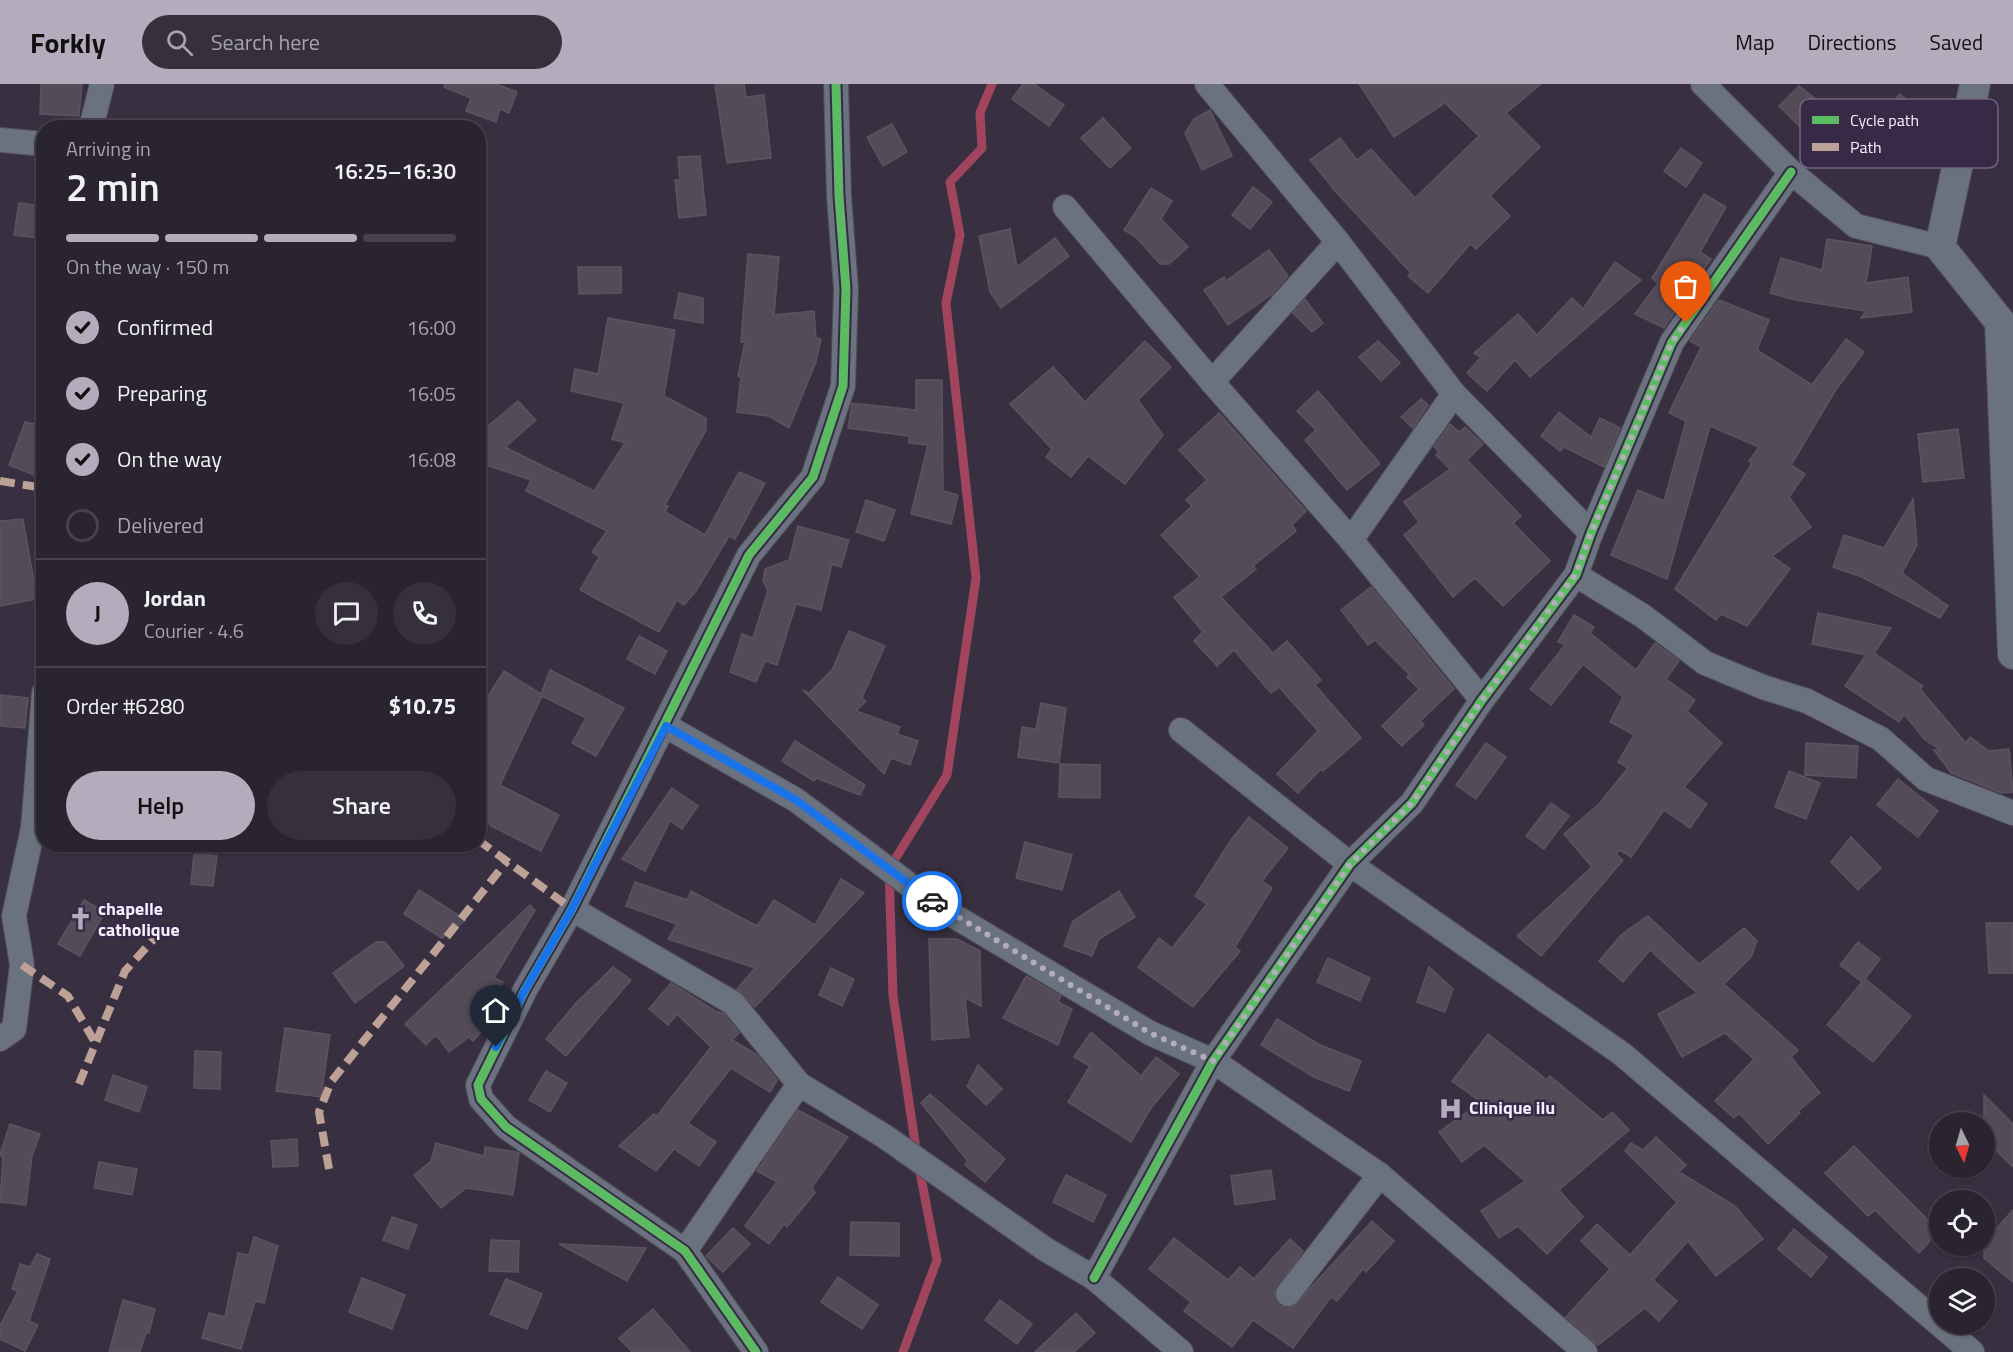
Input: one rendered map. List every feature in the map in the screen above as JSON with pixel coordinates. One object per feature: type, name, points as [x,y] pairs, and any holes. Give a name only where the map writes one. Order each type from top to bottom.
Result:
[{"type":"street","points":[[93,120],[102,84]]},
{"type":"street","points":[[756,1352],[685,1251],[506,1127],[481,1100],[478,1086],[525,990],[572,909],[666,726],[749,555],[813,477],[843,386],[846,289],[839,196],[836,84]]},
{"type":"street","points":[[1207,84],[1338,242],[1454,394],[1591,533]]},
{"type":"street","points":[[1703,84],[1791,172],[1856,226],[1940,247],[2007,325],[2013,654]]},
{"type":"street","points":[[1972,99],[1975,84]]},
{"type":"street","points":[[0,140],[36,143]]},
{"type":"street","points":[[1940,247],[1957,168]]},
{"type":"street","points":[[1094,1278],[1213,1061],[1350,864],[1412,803],[1482,700],[1576,574],[1591,533],[1672,342],[1791,172]]},
{"type":"street","points":[[1065,207],[1212,382],[1351,540],[1482,700]]},
{"type":"street","points":[[1212,382],[1338,242]]},
{"type":"street","points":[[1351,540],[1454,394]]},
{"type":"street","points":[[1576,574],[1643,616],[1705,663],[1763,687],[1807,701],[1881,739],[1926,779],[2013,813]]},
{"type":"street","points":[[666,726],[796,800],[939,907],[1150,1033],[1213,1061],[1380,1174],[1585,1352]]},
{"type":"street","points":[[1181,730],[1350,864],[1622,1054],[1972,1352]]},
{"type":"street","points":[[0,1039],[15,1029],[22,965],[14,916],[33,828],[36,791]]},
{"type":"street","points":[[572,909],[733,1004],[799,1084],[884,1136],[1045,1249],[1094,1278],[1181,1352]]},
{"type":"street","points":[[685,1251],[799,1084]]},
{"type":"street","points":[[1288,1294],[1380,1174]]},
{"type":"building","points":[[41,84],[82,84],[79,116],[40,114]]},
{"type":"building","points":[[445,84],[496,84],[517,92],[509,113],[500,109],[496,122],[466,111],[471,98],[444,87]]},
{"type":"building","points":[[715,84],[744,84],[746,97],[764,95],[771,158],[727,163]]},
{"type":"building","points":[[1023,84],[1034,84],[1064,105],[1049,126],[1012,99]]},
{"type":"building","points":[[1359,84],[1541,84],[1506,113],[1540,147],[1490,196],[1510,216],[1476,249],[1470,244],[1428,293],[1408,276],[1411,273],[1336,192],[1310,160],[1340,138],[1357,160],[1371,149],[1415,198],[1479,136],[1445,103],[1394,137]]},
{"type":"building","points":[[1799,86],[1816,99],[1800,99],[1800,127],[1779,106]]},
{"type":"building","points":[[1900,94],[1906,99],[1896,99]]},
{"type":"building","points":[[1210,110],[1232,156],[1202,170],[1185,133],[1194,119]]},
{"type":"building","points":[[1103,118],[1131,148],[1110,168],[1081,138]]},
{"type":"building","points":[[892,124],[907,152],[883,166],[867,137]]},
{"type":"building","points":[[1681,148],[1702,163],[1686,187],[1664,171]]},
{"type":"building","points":[[700,156],[706,215],[679,218],[675,180],[680,180],[678,157]]},
{"type":"building","points":[[1253,187],[1272,202],[1250,229],[1232,215]]},
{"type":"building","points":[[1151,188],[1172,201],[1161,219],[1188,247],[1169,264],[1160,264],[1136,237],[1124,230]]},
{"type":"building","points":[[1704,194],[1726,207],[1700,252],[1711,259],[1664,328],[1635,314],[1658,283],[1652,278]]},
{"type":"building","points":[[19,203],[36,205],[36,238],[14,235]]},
{"type":"building","points":[[1010,229],[1017,267],[1055,238],[1069,256],[1001,308],[990,292],[979,236]]},
{"type":"building","points":[[1827,239],[1872,246],[1866,283],[1908,277],[1912,312],[1861,318],[1866,311],[1795,300],[1770,293],[1781,258],[1822,270]]},
{"type":"building","points":[[1269,250],[1288,276],[1272,294],[1228,325],[1204,290],[1224,277],[1226,281]]},
{"type":"building","points":[[748,254],[779,257],[774,315],[814,311],[816,338],[821,339],[816,362],[789,428],[769,416],[737,412],[741,377],[738,376],[745,342],[741,342]]},
{"type":"building","points":[[1615,262],[1641,280],[1530,377],[1515,360],[1487,391],[1467,373],[1481,357],[1474,353],[1518,314],[1537,335],[1572,298],[1583,309]]},
{"type":"building","points":[[578,267],[621,267],[621,293],[579,294]]},
{"type":"building","points":[[679,293],[703,298],[703,323],[674,318]]},
{"type":"building","points":[[1305,299],[1323,323],[1312,332],[1293,313]]},
{"type":"building","points":[[1719,300],[1769,320],[1757,350],[1812,385],[1846,339],[1864,352],[1835,391],[1791,465],[1805,474],[1789,497],[1811,527],[1772,556],[1790,569],[1747,626],[1721,614],[1716,620],[1675,589],[1752,463],[1749,461],[1759,447],[1710,426],[1667,579],[1611,555],[1638,490],[1664,501],[1686,421],[1669,413],[1701,347],[1690,341]]},
{"type":"building","points":[[608,318],[675,330],[664,396],[706,418],[706,430],[665,505],[668,506],[665,512],[705,535],[739,472],[765,483],[735,539],[729,536],[696,591],[684,605],[677,600],[659,632],[580,590],[599,557],[592,552],[607,531],[526,491],[531,480],[486,465],[486,427],[518,401],[536,420],[505,447],[594,491],[625,443],[612,439],[624,403],[571,391],[575,369],[598,374]]},
{"type":"building","points":[[1145,341],[1171,367],[1138,400],[1163,435],[1125,484],[1088,456],[1071,477],[1046,457],[1052,449],[1010,404],[1053,367],[1085,402]]},
{"type":"building","points":[[1378,341],[1400,363],[1381,381],[1359,357]]},
{"type":"building","points":[[916,380],[942,380],[943,491],[958,495],[951,524],[911,514],[928,445],[909,443],[909,436],[848,428],[852,403],[916,410]]},
{"type":"building","points":[[1318,391],[1380,464],[1347,490],[1305,440],[1316,430],[1297,411]]},
{"type":"building","points":[[1421,399],[1428,405],[1413,428],[1401,417]]},
{"type":"building","points":[[1559,412],[1591,437],[1600,418],[1620,428],[1604,467],[1564,447],[1560,451],[1541,436]]},
{"type":"building","points":[[1219,413],[1306,511],[1292,525],[1296,531],[1253,566],[1256,569],[1221,597],[1273,653],[1287,641],[1321,680],[1315,685],[1361,738],[1323,771],[1321,769],[1298,793],[1277,774],[1318,731],[1279,687],[1271,693],[1234,650],[1217,666],[1194,641],[1203,632],[1174,597],[1200,577],[1161,535],[1192,506],[1186,500],[1207,480],[1179,450]]},
{"type":"building","points":[[25,422],[36,424],[36,476],[9,465]]},
{"type":"building","points":[[1450,424],[1459,432],[1465,427],[1483,444],[1467,460],[1521,516],[1513,523],[1550,561],[1503,606],[1475,578],[1453,597],[1404,535],[1419,522],[1404,502],[1450,469],[1436,455],[1439,452],[1434,447]]},
{"type":"building","points":[[1958,429],[1964,478],[1923,482],[1918,434]]},
{"type":"building","points":[[1913,499],[1917,545],[1902,573],[1948,606],[1940,618],[1862,577],[1833,567],[1844,535],[1884,548]]},
{"type":"building","points":[[866,500],[895,510],[884,541],[856,532]]},
{"type":"building","points":[[23,519],[36,599],[0,606],[0,521]]},
{"type":"building","points":[[798,526],[849,540],[841,567],[832,564],[821,610],[796,604],[777,665],[765,661],[756,682],[730,672],[742,634],[753,638],[768,590],[763,581],[765,569],[789,560]]},
{"type":"building","points":[[1371,587],[1454,689],[1420,721],[1424,725],[1402,746],[1382,726],[1419,689],[1407,677],[1409,674],[1375,640],[1368,645],[1341,610]]},
{"type":"building","points":[[1818,613],[1891,628],[1874,653],[1923,686],[1920,689],[1966,743],[1970,737],[1989,751],[2009,749],[2013,792],[2001,793],[1951,773],[1934,750],[1942,751],[1924,739],[1904,714],[1899,722],[1845,686],[1866,655],[1812,644]]},
{"type":"building","points":[[1574,615],[1594,627],[1590,633],[1636,670],[1655,643],[1679,661],[1666,679],[1695,700],[1687,711],[1722,743],[1684,787],[1707,804],[1690,828],[1664,810],[1631,857],[1620,850],[1616,854],[1623,860],[1541,956],[1517,936],[1592,867],[1564,834],[1599,804],[1628,768],[1618,762],[1634,735],[1610,722],[1623,697],[1583,664],[1551,705],[1530,689],[1565,645],[1558,642]]},
{"type":"building","points":[[849,631],[885,646],[862,698],[866,701],[856,711],[900,727],[897,734],[918,741],[910,765],[891,758],[884,774],[803,690],[809,693],[832,670]]},
{"type":"building","points":[[639,636],[667,651],[655,674],[627,659]]},
{"type":"building","points":[[550,670],[624,708],[596,756],[572,743],[586,718],[542,696],[500,785],[559,815],[541,851],[491,826],[486,820],[486,699],[504,671],[541,694]]},
{"type":"building","points":[[0,695],[28,698],[25,728],[0,726]]},
{"type":"building","points":[[1041,703],[1066,708],[1059,763],[1018,757],[1022,727],[1036,729]]},
{"type":"building","points":[[795,741],[865,785],[860,795],[816,778],[814,781],[782,761]]},
{"type":"building","points":[[1486,743],[1506,757],[1476,799],[1456,785]]},
{"type":"building","points":[[1806,743],[1858,746],[1856,778],[1805,775]]},
{"type":"building","points":[[1060,764],[1100,765],[1100,798],[1059,797]]},
{"type":"building","points":[[1789,771],[1820,783],[1806,819],[1775,807]]},
{"type":"building","points":[[1898,779],[1938,811],[1918,837],[1877,805]]},
{"type":"building","points":[[672,788],[698,806],[682,829],[670,821],[645,871],[622,859]]},
{"type":"building","points":[[1551,803],[1569,816],[1544,849],[1526,836]]},
{"type":"building","points":[[1249,817],[1288,848],[1262,881],[1272,888],[1235,947],[1240,951],[1193,1007],[1138,967],[1159,938],[1172,948],[1207,904],[1195,896],[1231,840]]},
{"type":"building","points":[[1851,837],[1881,868],[1858,890],[1831,862]]},
{"type":"building","points":[[1025,842],[1072,855],[1062,890],[1016,878]]},
{"type":"building","points":[[194,853],[217,856],[213,886],[191,884]]},
{"type":"building","points":[[841,879],[864,893],[755,1007],[737,989],[755,968],[668,939],[677,924],[626,906],[635,882],[687,900],[691,891],[757,926],[774,900],[815,925]]},
{"type":"building","points":[[419,890],[466,920],[442,938],[404,914]]},
{"type":"building","points":[[1119,891],[1135,917],[1099,939],[1092,956],[1064,946],[1073,921]]},
{"type":"building","points":[[84,900],[105,912],[80,956],[58,944]]},
{"type":"building","points":[[530,905],[535,910],[494,978],[503,982],[490,1010],[496,1016],[473,1041],[469,1037],[449,1052],[436,1035],[426,1045],[405,1024]]},
{"type":"building","points":[[1648,916],[1699,964],[1744,928],[1757,941],[1751,957],[1724,984],[1798,1050],[1791,1057],[1820,1093],[1798,1111],[1800,1113],[1768,1144],[1739,1113],[1734,1118],[1715,1101],[1754,1059],[1725,1033],[1682,1057],[1658,1014],[1697,993],[1650,950],[1623,982],[1599,961],[1622,934]]},
{"type":"building","points":[[1986,923],[2013,923],[2013,973],[1989,973]]},
{"type":"building","points":[[929,939],[957,939],[980,951],[981,1006],[965,998],[969,1037],[932,1040]]},
{"type":"building","points":[[376,942],[385,942],[404,966],[355,1003],[333,973]]},
{"type":"building","points":[[1858,942],[1880,959],[1865,979],[1911,1016],[1873,1062],[1827,1025],[1862,982],[1840,965]]},
{"type":"building","points":[[1328,958],[1370,978],[1360,1001],[1317,982]]},
{"type":"building","points":[[613,967],[631,980],[566,1056],[546,1039],[576,1003]]},
{"type":"building","points":[[1429,967],[1453,989],[1445,1012],[1417,1002]]},
{"type":"building","points":[[831,968],[854,979],[842,1006],[819,995]]},
{"type":"building","points":[[1026,976],[1061,996],[1058,1002],[1072,1009],[1058,1045],[1003,1018]]},
{"type":"building","points":[[671,983],[715,1011],[724,1014],[739,1033],[732,1040],[756,1054],[777,1080],[770,1092],[731,1068],[688,1123],[716,1142],[699,1166],[674,1149],[656,1171],[619,1146],[654,1114],[657,1116],[711,1047],[677,1014],[668,1025],[649,1009]]},
{"type":"building","points":[[1277,1019],[1320,1045],[1361,1061],[1349,1091],[1314,1077],[1261,1045]]},
{"type":"building","points":[[285,1028],[330,1035],[321,1097],[276,1091]]},
{"type":"building","points":[[1091,1032],[1141,1076],[1156,1057],[1179,1074],[1151,1108],[1131,1142],[1068,1102],[1090,1066],[1074,1057]]},
{"type":"building","points":[[1488,1034],[1542,1076],[1539,1080],[1543,1077],[1546,1080],[1550,1076],[1603,1120],[1612,1112],[1629,1130],[1559,1190],[1583,1217],[1547,1254],[1518,1226],[1499,1238],[1481,1211],[1525,1181],[1484,1145],[1462,1162],[1439,1132],[1481,1102],[1452,1081]]},
{"type":"building","points":[[195,1051],[221,1052],[220,1089],[194,1088]]},
{"type":"building","points":[[978,1065],[1002,1089],[986,1105],[967,1086]]},
{"type":"building","points":[[546,1071],[567,1083],[550,1112],[529,1100]]},
{"type":"building","points":[[113,1075],[147,1087],[139,1112],[105,1100]]},
{"type":"building","points":[[930,1094],[1005,1159],[985,1182],[965,1165],[968,1161],[921,1103]]},
{"type":"building","points":[[1984,1095],[2013,1124],[2013,1167],[1995,1150],[1995,1112],[1984,1112]]},
{"type":"building","points":[[798,1110],[848,1137],[812,1187],[815,1193],[787,1227],[784,1224],[769,1244],[745,1226],[777,1182],[757,1171]]},
{"type":"building","points":[[10,1124],[40,1134],[32,1156],[26,1205],[0,1202],[3,1158],[0,1154]]},
{"type":"building","points":[[1656,1137],[1686,1165],[1679,1172],[1735,1206],[1763,1239],[1716,1276],[1688,1241],[1653,1280],[1677,1301],[1659,1321],[1645,1308],[1598,1345],[1566,1317],[1610,1269],[1581,1241],[1597,1224],[1630,1255],[1677,1202],[1625,1151],[1631,1143],[1643,1150]]},
{"type":"building","points":[[297,1139],[298,1166],[273,1167],[271,1141]]},
{"type":"building","points":[[436,1143],[484,1156],[485,1147],[519,1153],[513,1195],[466,1188],[441,1208],[414,1175],[431,1161]]},
{"type":"building","points":[[1854,1146],[1929,1221],[1929,1242],[1919,1253],[1875,1210],[1868,1216],[1825,1173]]},
{"type":"building","points":[[99,1162],[137,1169],[132,1195],[94,1188]]},
{"type":"building","points":[[1271,1170],[1275,1199],[1235,1205],[1231,1176]]},
{"type":"building","points":[[1066,1175],[1106,1195],[1093,1222],[1053,1202]]},
{"type":"building","points":[[2013,1210],[2013,1282],[1984,1258],[1984,1256],[1995,1256],[1995,1230]]},
{"type":"building","points":[[392,1217],[417,1225],[408,1249],[383,1240]]},
{"type":"building","points":[[1372,1221],[1394,1241],[1366,1272],[1363,1269],[1337,1301],[1331,1297],[1293,1348],[1253,1320],[1232,1347],[1184,1311],[1191,1302],[1149,1269],[1174,1238],[1228,1280],[1240,1267],[1254,1279],[1290,1239],[1303,1251],[1274,1293],[1280,1306],[1293,1307]]},
{"type":"building","points":[[851,1222],[899,1223],[899,1256],[850,1255]]},
{"type":"building","points":[[733,1228],[750,1244],[723,1272],[706,1256]]},
{"type":"building","points":[[1794,1229],[1827,1257],[1811,1277],[1778,1249]]},
{"type":"building","points":[[254,1237],[278,1246],[264,1303],[255,1301],[241,1349],[202,1338],[209,1313],[225,1317],[238,1253],[249,1255]]},
{"type":"building","points":[[491,1240],[519,1241],[518,1272],[489,1271]]},
{"type":"building","points":[[559,1244],[646,1248],[627,1281]]},
{"type":"building","points":[[37,1254],[50,1259],[29,1321],[38,1325],[25,1351],[0,1339],[0,1326],[18,1291],[12,1289],[20,1264],[30,1267]]},
{"type":"building","points":[[838,1277],[878,1305],[862,1329],[821,1302]]},
{"type":"building","points":[[362,1278],[405,1295],[392,1329],[349,1312]]},
{"type":"building","points":[[506,1279],[542,1294],[527,1329],[490,1314]]},
{"type":"building","points":[[123,1300],[155,1309],[149,1333],[146,1333],[140,1352],[109,1352]]},
{"type":"building","points":[[1000,1300],[1032,1324],[1017,1344],[985,1320]]},
{"type":"building","points":[[653,1309],[690,1352],[632,1352],[619,1338]]},
{"type":"building","points":[[1076,1313],[1095,1333],[1074,1352],[1035,1352]]},
{"type":"waterway","points":[[903,1352],[937,1260],[918,1162],[893,996],[889,869],[947,775],[976,578],[946,303],[960,235],[950,182],[982,148],[980,113],[992,84]]},
{"type":"marked path","points":[[0,481],[36,487]]},
{"type":"marked path","points":[[486,846],[572,909]]},
{"type":"marked path","points":[[329,1169],[319,1112],[331,1082],[507,861]]},
{"type":"marked path","points":[[79,1084],[125,971],[163,929]]},
{"type":"marked path","points":[[22,965],[68,996],[96,1044]]},
{"type":"cycle path","points":[[756,1352],[685,1251],[506,1127],[481,1099],[478,1085],[525,990],[572,909],[749,555],[813,477],[843,386],[846,289],[839,196],[836,84]]},
{"type":"cycle path","points":[[1094,1278],[1213,1061],[1350,864],[1412,803],[1482,700],[1576,575],[1591,533],[1672,342],[1791,172]]},
{"type":"way so far","points":[[932,901],[1150,1033],[1213,1061],[1350,864],[1412,803],[1482,700],[1576,574],[1591,533],[1672,342],[1686,323]]},
{"type":"place","name":"chapelle catholique","points":[[80,919]]},
{"type":"place","name":"Clinique ilu","points":[[1451,1108]]},
{"type":"route","points":[[496,1047],[525,990],[572,909],[666,726],[796,800],[932,901]]}]
